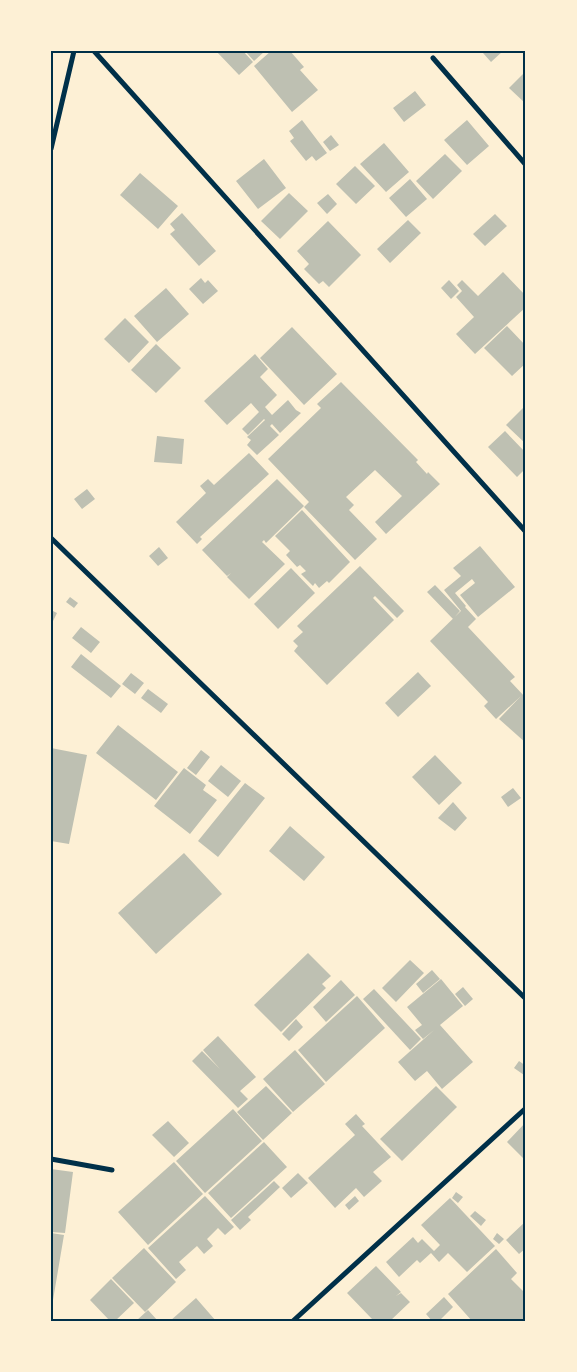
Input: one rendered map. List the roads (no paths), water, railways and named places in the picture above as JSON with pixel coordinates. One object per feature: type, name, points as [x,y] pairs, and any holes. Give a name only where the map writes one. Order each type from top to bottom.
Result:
[{"type":"street","points":[[51,149],[74,51]]},
{"type":"street","points":[[94,51],[526,532]]},
{"type":"street","points":[[433,58],[526,165]]},
{"type":"street","points":[[51,538],[526,999]]},
{"type":"street","points":[[293,1321],[526,1108]]},
{"type":"street","points":[[51,1159],[112,1170]]},
{"type":"street","points":[[298,1316],[302,1321]]}]
